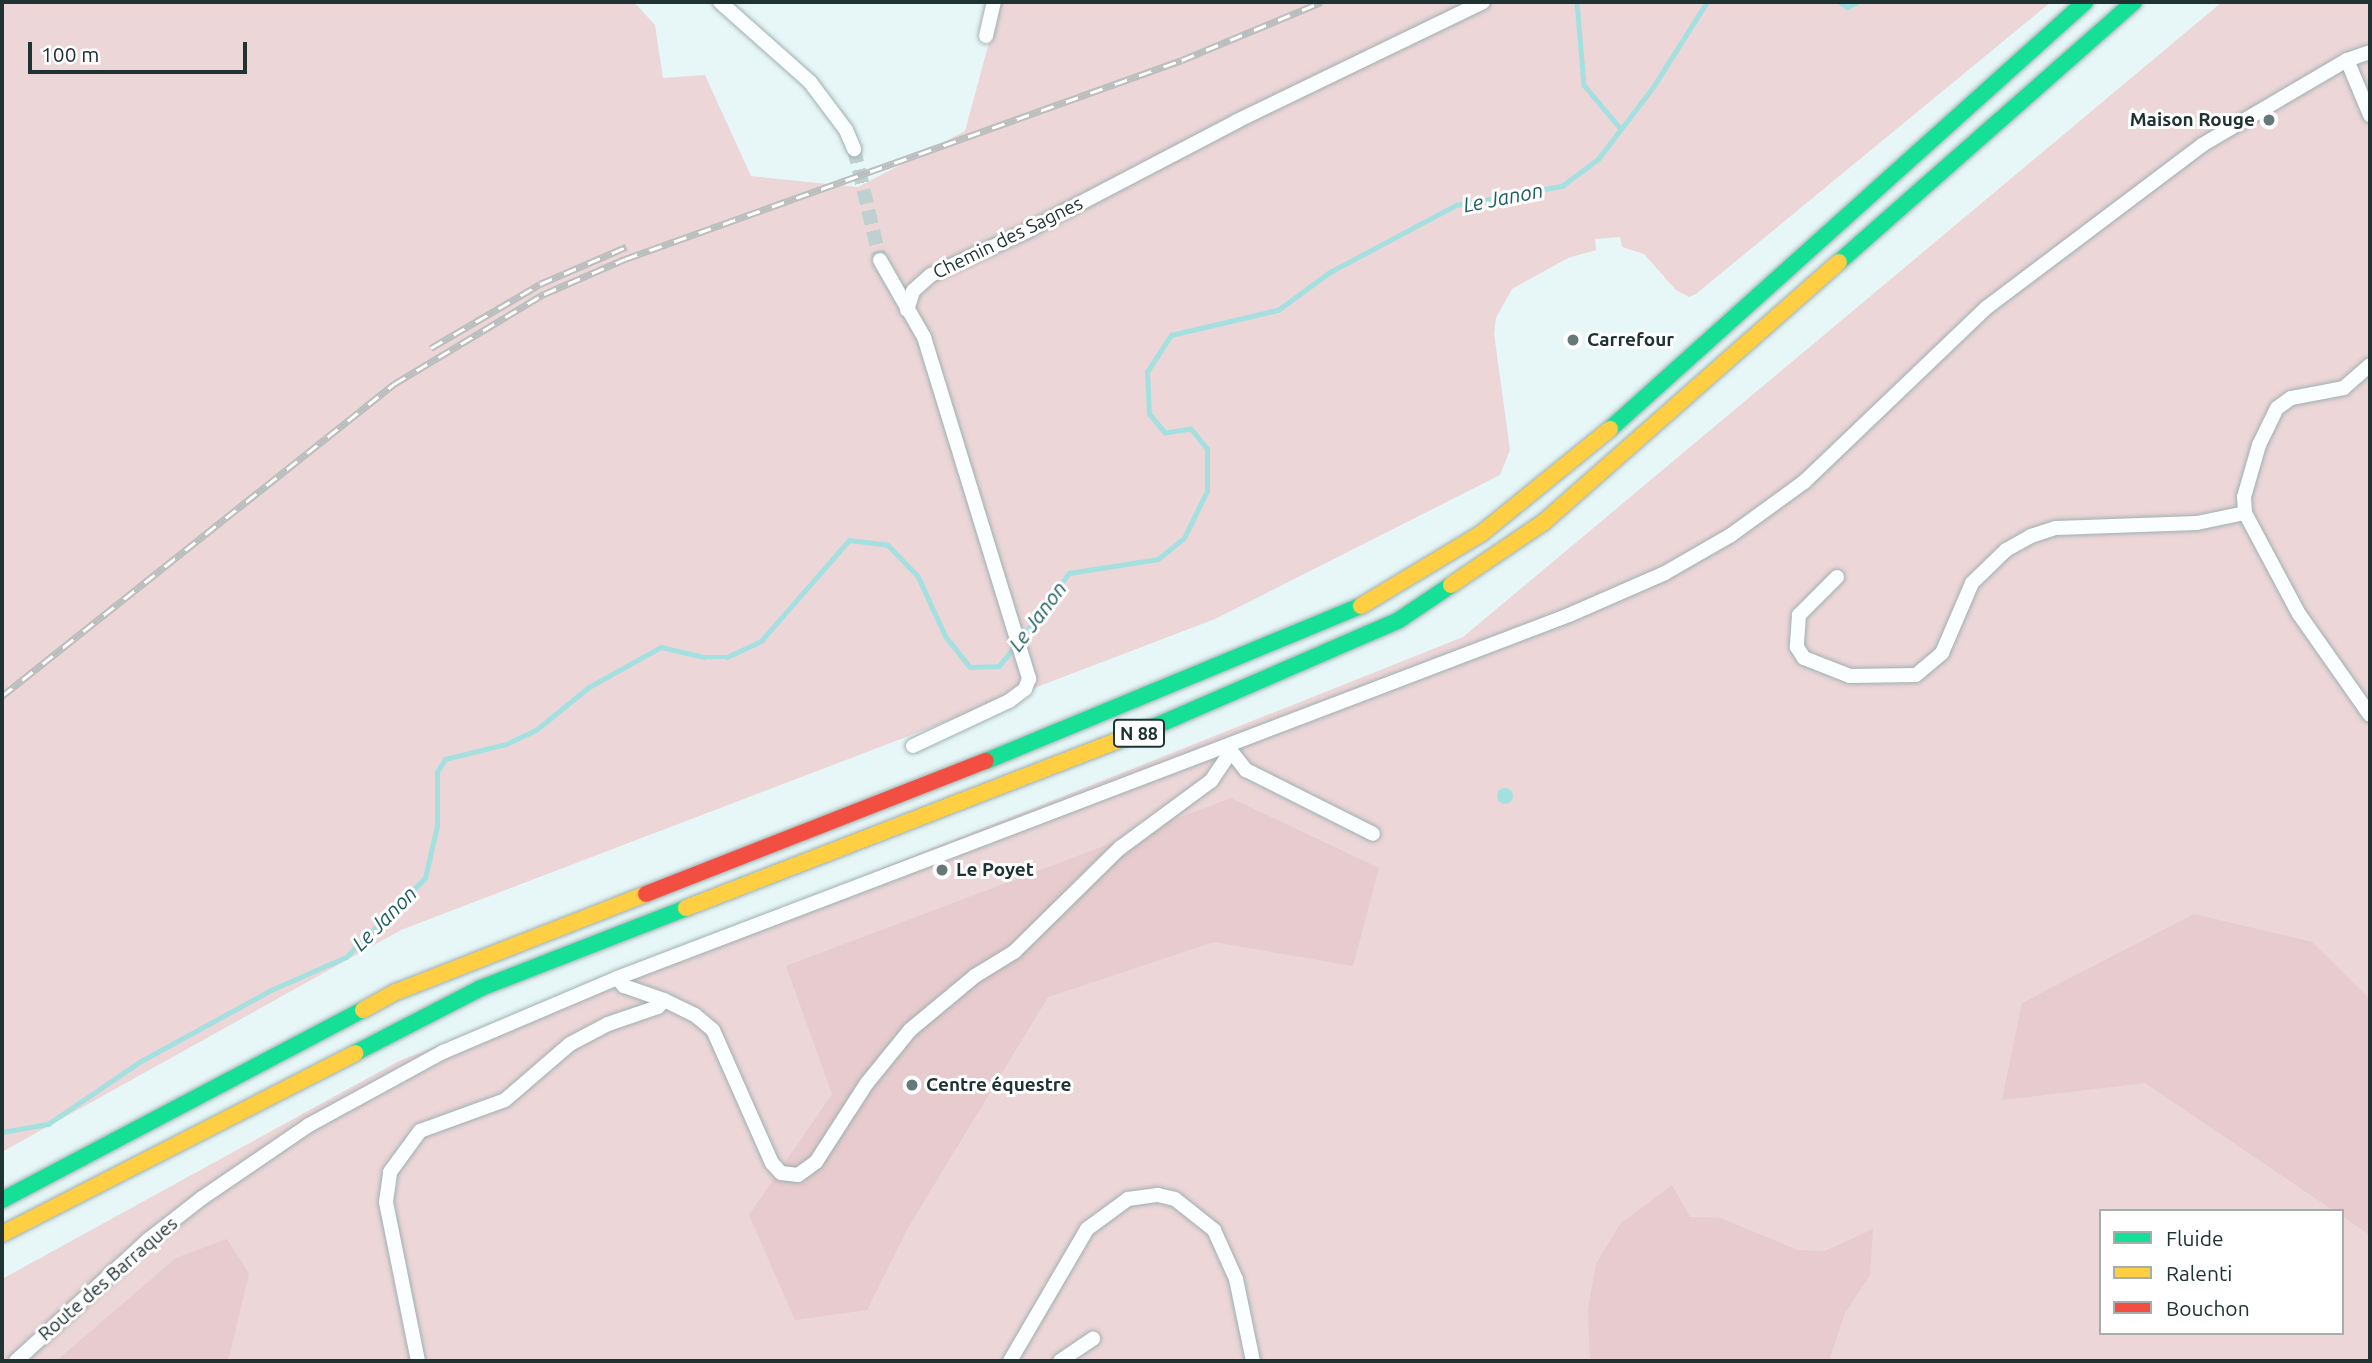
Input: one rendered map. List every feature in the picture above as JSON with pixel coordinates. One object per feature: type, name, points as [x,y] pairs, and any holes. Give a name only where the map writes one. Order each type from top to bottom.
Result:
[{"type":"highway","name":"N 88","points":[[2,1200],[396,992],[1155,695],[1336,620],[1385,593],[1482,533],[1573,462],[2085,2]]},
{"type":"highway","name":"N 88","points":[[2,1234],[481,988],[1225,700],[1399,620],[1544,523],[2134,2]]},
{"type":"street","points":[[720,2],[810,82],[846,130],[854,149]]},
{"type":"street","points":[[986,36],[994,2]]},
{"type":"street","name":"Chemin des Sagnes","points":[[907,310],[913,291],[931,275],[1027,231],[1237,121],[1483,2]]},
{"type":"street","name":"Route des Barraques","points":[[16,1361],[148,1240],[202,1198],[309,1125],[443,1052],[617,978],[1229,750],[1569,615],[1665,573],[1731,535],[1804,482],[1977,315],[2212,138],[2347,60],[2370,52]]},
{"type":"street","points":[[2347,60],[2370,115]]},
{"type":"street","points":[[880,260],[924,337],[1029,679],[1018,696],[913,746]]},
{"type":"street","points":[[2370,365],[2344,388],[2291,398],[2277,408],[2251,466],[2245,513],[2299,614],[2370,715]]},
{"type":"street","points":[[1837,577],[1799,615],[1797,647],[1804,658],[1850,676],[1916,675],[1942,653],[1972,583],[2006,550],[2031,536],[2056,528],[2156,527],[2245,513]]},
{"type":"street","points":[[617,978],[624,986],[664,1000],[695,1015],[713,1030],[772,1163],[781,1173],[798,1175],[816,1162],[867,1083],[910,1030],[975,976],[1014,952],[1121,848],[1211,782],[1229,750],[1260,778],[1373,834]]},
{"type":"street","points":[[418,1361],[386,1202],[390,1172],[408,1141],[434,1124],[505,1100],[570,1044],[608,1024],[659,1007],[664,1000]]},
{"type":"street","points":[[1010,1361],[1087,1229],[1128,1199],[1158,1195],[1194,1211],[1214,1230],[1227,1252],[1253,1361]]},
{"type":"street","points":[[1060,1361],[1093,1339]]},
{"type":"shaded area","points":[[2,2],[634,2],[655,25],[663,78],[705,75],[751,176],[858,187],[965,131],[1000,2],[2051,2],[1696,294],[1689,297],[1676,290],[1644,254],[1622,247],[1620,237],[1595,239],[1596,250],[1568,258],[1512,289],[1496,318],[1494,333],[1510,450],[1500,475],[1215,619],[401,930],[2,1152]]},
{"type":"shaded area","points":[[2222,2],[2370,2],[2370,1361],[2,1361],[2,1279],[399,1061],[1463,637]]},
{"type":"shaded area","points":[[1231,798],[1379,868],[1353,966],[1214,942],[1048,997],[908,1228],[867,1310],[795,1320],[749,1215],[832,1094],[786,966]]},
{"type":"shaded area","points":[[2194,914],[2312,942],[2370,999],[2370,1235],[2344,1217],[2344,1209],[2331,1209],[2145,1083],[2002,1100],[2022,1003]]},
{"type":"shaded area","points":[[1672,1185],[1690,1217],[1720,1218],[1798,1250],[1825,1251],[1873,1229],[1870,1275],[1845,1313],[1829,1361],[1590,1361],[1588,1309],[1596,1264],[1620,1224]]},
{"type":"shaded area","points":[[227,1239],[249,1274],[228,1361],[56,1361],[176,1258]]},
{"type":"water","points":[[1502,788],[1508,788],[1513,796],[1511,802],[1502,804],[1497,799],[1497,793]]},
{"type":"waterway","points":[[1577,2],[1584,85],[1621,129]]},
{"type":"waterway","name":"Le Janon","points":[[1021,639],[1069,573],[1158,559],[1184,538],[1207,491],[1207,449],[1191,429],[1165,433],[1149,414],[1147,372],[1171,335],[1278,310],[1330,272],[1456,205],[1562,186],[1598,159],[1653,87],[1707,2]]},
{"type":"waterway","name":"Le Janon","points":[[1840,2],[1847,7],[1857,2]]},
{"type":"waterway","name":"Le Janon","points":[[2,1132],[48,1124],[141,1061],[271,990],[346,957],[425,878],[437,826],[437,772],[445,759],[506,744],[536,730],[589,687],[661,647],[704,657],[727,657],[761,641],[849,540],[888,545],[918,576],[946,637],[970,667],[999,666],[1015,646]]},
{"type":"tunnel","points":[[854,149],[880,260]]},
{"type":"railway","points":[[2,696],[394,384],[544,294],[625,259],[1182,60],[1321,2]]},
{"type":"railway","points":[[431,348],[540,284],[626,247]]},
{"type":"traffic: fast","points":[[1610,429],[2085,2]]},
{"type":"traffic: fast","points":[[1839,262],[2134,2]]},
{"type":"traffic: fast","points":[[1151,728],[1399,620],[1451,585]]},
{"type":"traffic: fast","points":[[986,761],[1361,606]]},
{"type":"traffic: fast","points":[[355,1053],[481,988],[686,908]]},
{"type":"traffic: fast","points":[[2,1200],[363,1010]]},
{"type":"traffic: slow","points":[[1451,585],[1544,522],[1839,262]]},
{"type":"traffic: slow","points":[[1361,606],[1482,533],[1610,429]]},
{"type":"traffic: slow","points":[[686,908],[1151,728]]},
{"type":"traffic: slow","points":[[363,1010],[396,992],[646,894]]},
{"type":"traffic: slow","points":[[2,1234],[355,1053]]},
{"type":"traffic: jam","points":[[646,894],[986,761]]},
{"type":"place","name":"Maison Rouge","points":[[2269,120]]},
{"type":"place","name":"Carrefour","points":[[1573,340]]},
{"type":"place","name":"Le Poyet","points":[[942,870]]},
{"type":"place","name":"Centre équestre","points":[[912,1085]]}]
